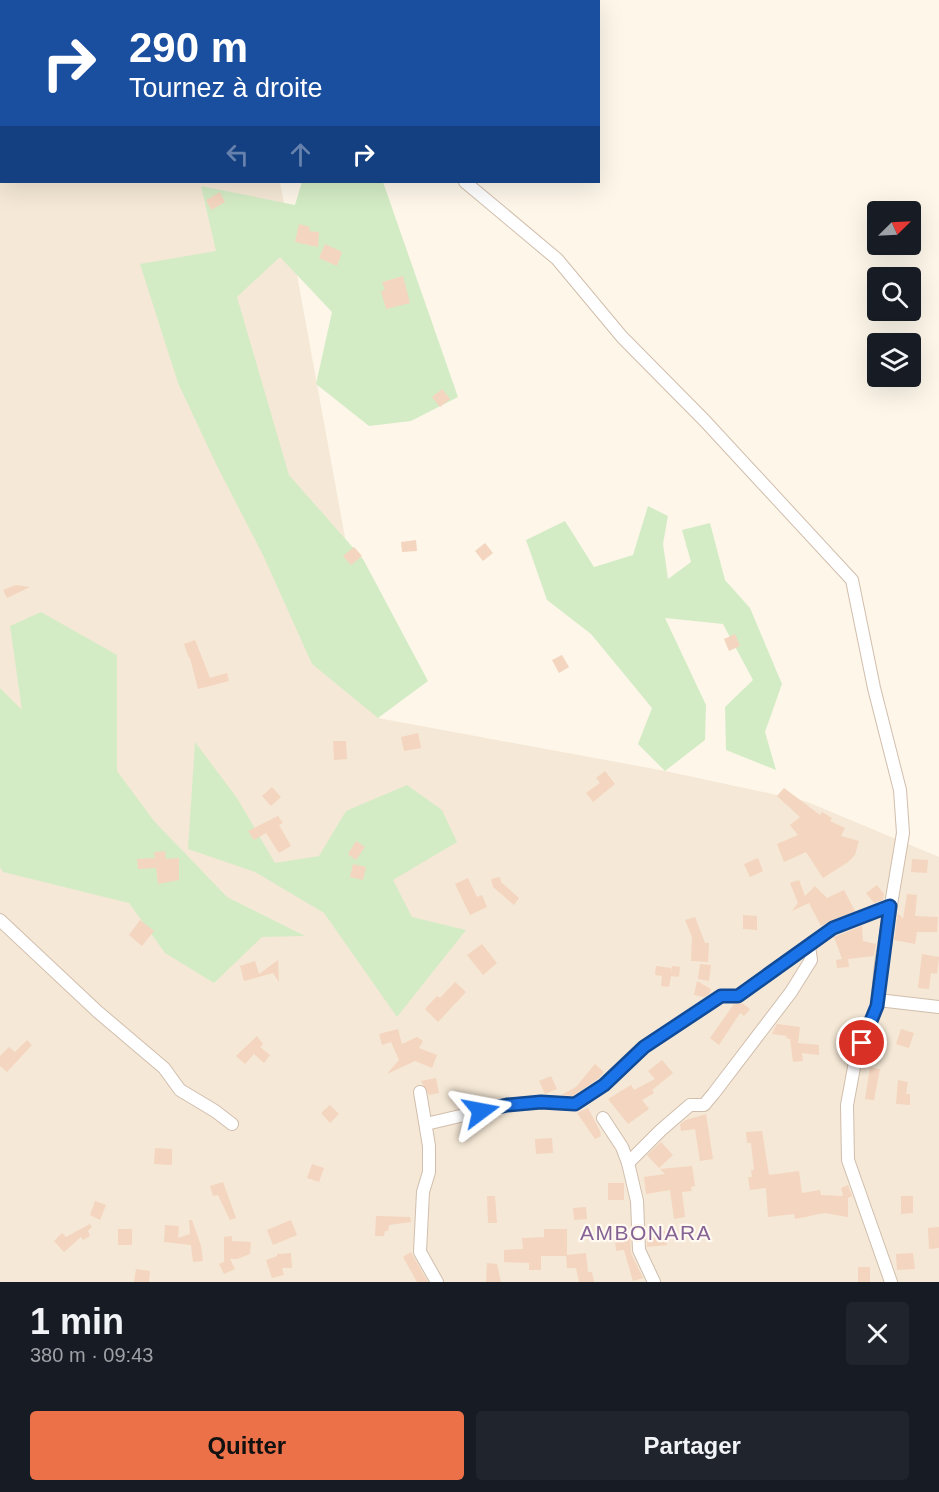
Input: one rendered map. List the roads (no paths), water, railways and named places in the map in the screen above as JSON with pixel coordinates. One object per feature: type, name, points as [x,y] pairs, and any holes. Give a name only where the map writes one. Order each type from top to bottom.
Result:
[{"type":"street","points":[[466,183],[557,258],[622,337],[705,421],[852,580],[874,688],[900,790],[903,834],[890,906],[878,1000],[853,1073],[847,1105],[849,1160],[891,1282]]},
{"type":"street","points":[[426,1124],[507,1105],[541,1102],[575,1104],[604,1085],[644,1047],[721,996],[738,996],[833,928],[890,906]]},
{"type":"street","points":[[0,920],[98,1012],[164,1068],[180,1090],[232,1124]]},
{"type":"street","points":[[628,1163],[661,1130],[690,1106],[704,1105],[791,992],[811,960],[809,946]]},
{"type":"street","points":[[878,1000],[939,1007]]},
{"type":"street","points":[[420,1092],[426,1124],[429,1172],[423,1192],[420,1252],[437,1282]]},
{"type":"street","points":[[603,1118],[622,1147],[628,1163],[637,1201],[639,1250],[654,1282]]},
{"type":"district","name":"AMBONARA","points":[[646,1233]]}]
